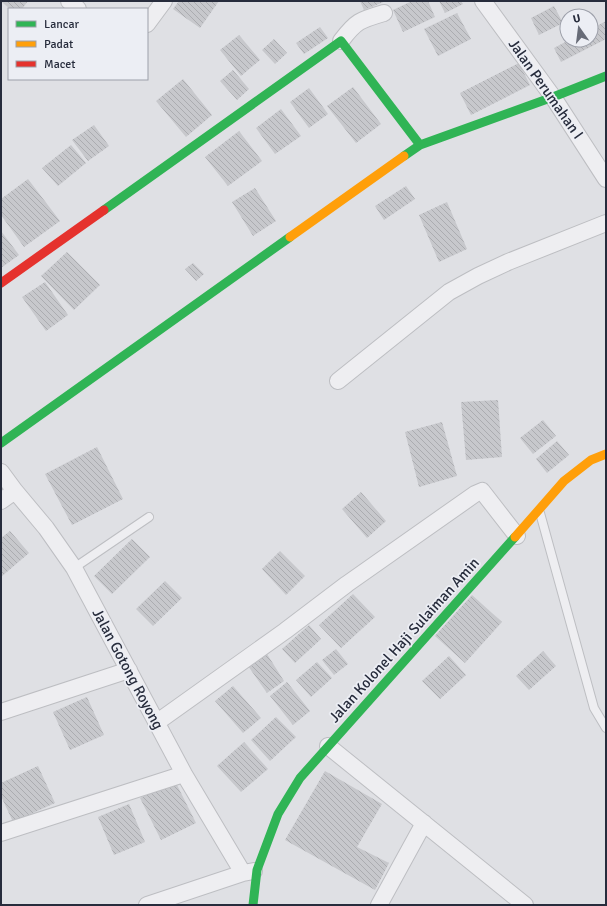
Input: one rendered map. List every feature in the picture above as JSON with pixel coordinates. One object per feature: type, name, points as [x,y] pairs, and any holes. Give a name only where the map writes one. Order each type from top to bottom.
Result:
[{"type":"street","points":[[68,1],[77,8]]},
{"type":"street","points":[[148,23],[164,1]]},
{"type":"street","name":"Jalan Perumahan I","points":[[483,1],[554,97],[606,179]]},
{"type":"street","points":[[1,283],[341,41],[352,26],[365,18],[384,13]]},
{"type":"street","points":[[341,41],[420,145]]},
{"type":"street","points":[[1,443],[420,145],[554,97],[606,76]]},
{"type":"street","points":[[338,381],[449,292],[508,262],[606,223]]},
{"type":"street","name":"Jalan Kolonel Haji Sulaiman Amin","points":[[253,905],[250,872],[278,814],[300,778],[439,621],[517,536],[564,481],[590,460],[606,454]]},
{"type":"street","name":"Jalan Gotong Royong","points":[[1,472],[46,528],[74,568],[184,774],[250,872]]},
{"type":"street","points":[[1,501],[15,491]]},
{"type":"street","points":[[156,723],[285,631],[347,584],[475,494],[482,492],[517,536]]},
{"type":"street","points":[[1,712],[129,670]]},
{"type":"street","points":[[328,746],[525,905]]},
{"type":"street","points":[[1,833],[184,774]]},
{"type":"street","points":[[379,905],[424,824]]},
{"type":"street","points":[[147,905],[250,872]]},
{"type":"lane","points":[[539,511],[594,708],[606,728]]},
{"type":"lane","points":[[74,568],[150,516]]},
{"type":"building","points":[[1,1],[28,1],[23,8],[9,8]]},
{"type":"building","points":[[179,1],[219,1],[200,28],[173,9]]},
{"type":"building","points":[[360,1],[386,1],[364,10]]},
{"type":"building","points":[[412,1],[428,1],[435,17],[403,32],[393,10]]},
{"type":"building","points":[[439,1],[461,1],[463,4],[445,13]]},
{"type":"building","points":[[554,6],[559,15],[559,25],[539,35],[531,18]]},
{"type":"building","points":[[457,13],[471,39],[438,56],[424,29]]},
{"type":"building","points":[[606,21],[606,39],[599,43],[599,25]]},
{"type":"building","points":[[320,27],[328,38],[304,54],[296,43]]},
{"type":"building","points":[[239,35],[260,60],[241,76],[220,50]]},
{"type":"building","points":[[274,39],[287,53],[275,64],[262,50]]},
{"type":"building","points":[[559,45],[559,48],[588,48],[561,62],[554,48]]},
{"type":"building","points":[[519,63],[530,85],[471,115],[460,93]]},
{"type":"building","points":[[233,70],[249,89],[237,100],[220,81]]},
{"type":"building","points":[[183,79],[212,115],[186,137],[156,101]]},
{"type":"building","points":[[353,87],[381,124],[356,143],[327,106]]},
{"type":"building","points":[[309,88],[328,114],[309,128],[290,102]]},
{"type":"building","points":[[281,109],[301,136],[275,154],[256,128]]},
{"type":"building","points":[[94,125],[109,146],[88,161],[72,140]]},
{"type":"building","points":[[239,131],[262,161],[228,186],[205,157]]},
{"type":"building","points":[[71,145],[86,163],[58,186],[42,168]]},
{"type":"building","points":[[28,179],[60,221],[24,247],[1,215],[1,199]]},
{"type":"building","points":[[406,186],[415,199],[384,220],[375,206]]},
{"type":"building","points":[[255,188],[276,221],[253,236],[232,202]]},
{"type":"building","points":[[447,202],[467,249],[439,262],[419,215]]},
{"type":"building","points":[[1,231],[19,255],[1,268]]},
{"type":"building","points":[[67,252],[100,285],[74,310],[41,276]]},
{"type":"building","points":[[193,263],[204,274],[196,281],[185,269]]},
{"type":"building","points":[[45,282],[68,315],[46,331],[22,297]]},
{"type":"building","points":[[498,400],[502,457],[466,460],[461,402]]},
{"type":"building","points":[[543,420],[556,436],[533,454],[520,438]]},
{"type":"building","points":[[442,422],[457,476],[419,487],[405,432]]},
{"type":"building","points":[[557,441],[569,455],[547,473],[536,459]]},
{"type":"building","points":[[97,447],[123,499],[72,525],[45,474]]},
{"type":"building","points":[[361,492],[386,521],[367,538],[342,509]]},
{"type":"building","points":[[10,531],[29,553],[1,577],[1,538]]},
{"type":"building","points":[[132,539],[150,557],[112,594],[94,576]]},
{"type":"building","points":[[280,551],[305,576],[286,595],[262,569]]},
{"type":"building","points":[[165,581],[182,598],[153,626],[136,609]]},
{"type":"building","points":[[353,594],[375,617],[341,648],[319,625]]},
{"type":"building","points":[[472,595],[502,622],[465,663],[435,636]]},
{"type":"building","points":[[309,625],[321,639],[295,663],[282,649]]},
{"type":"building","points":[[336,649],[348,664],[334,675],[322,660]]},
{"type":"building","points":[[543,651],[556,666],[529,690],[516,676]]},
{"type":"building","points":[[267,654],[284,681],[267,693],[248,666]]},
{"type":"building","points":[[449,656],[466,675],[440,699],[422,681]]},
{"type":"building","points":[[317,662],[332,678],[311,697],[296,680]]},
{"type":"building","points":[[287,682],[310,711],[293,725],[270,696]]},
{"type":"building","points":[[233,686],[261,718],[243,733],[215,701]]},
{"type":"building","points":[[87,697],[104,735],[70,750],[53,712]]},
{"type":"building","points":[[276,717],[296,737],[270,761],[251,740]]},
{"type":"building","points":[[244,742],[268,769],[241,792],[217,766]]},
{"type":"building","points":[[38,766],[55,803],[13,822],[1,796],[1,783]]},
{"type":"building","points":[[325,771],[382,804],[357,847],[389,863],[375,890],[285,840]]},
{"type":"building","points":[[175,781],[196,823],[161,840],[140,798]]},
{"type":"building","points":[[129,804],[145,842],[114,855],[98,817]]},
{"type":"traffic: fast","points":[[104,210],[341,41],[420,145]]},
{"type":"traffic: fast","points":[[404,156],[420,145],[553,97],[606,76]]},
{"type":"traffic: fast","points":[[1,443],[290,237]]},
{"type":"traffic: fast","points":[[253,905],[257,870],[278,814],[300,778],[515,537]]},
{"type":"traffic: slow","points":[[290,237],[404,156]]},
{"type":"traffic: slow","points":[[515,537],[564,481],[591,460],[606,454]]},
{"type":"traffic: jam","points":[[1,283],[104,210]]}]
